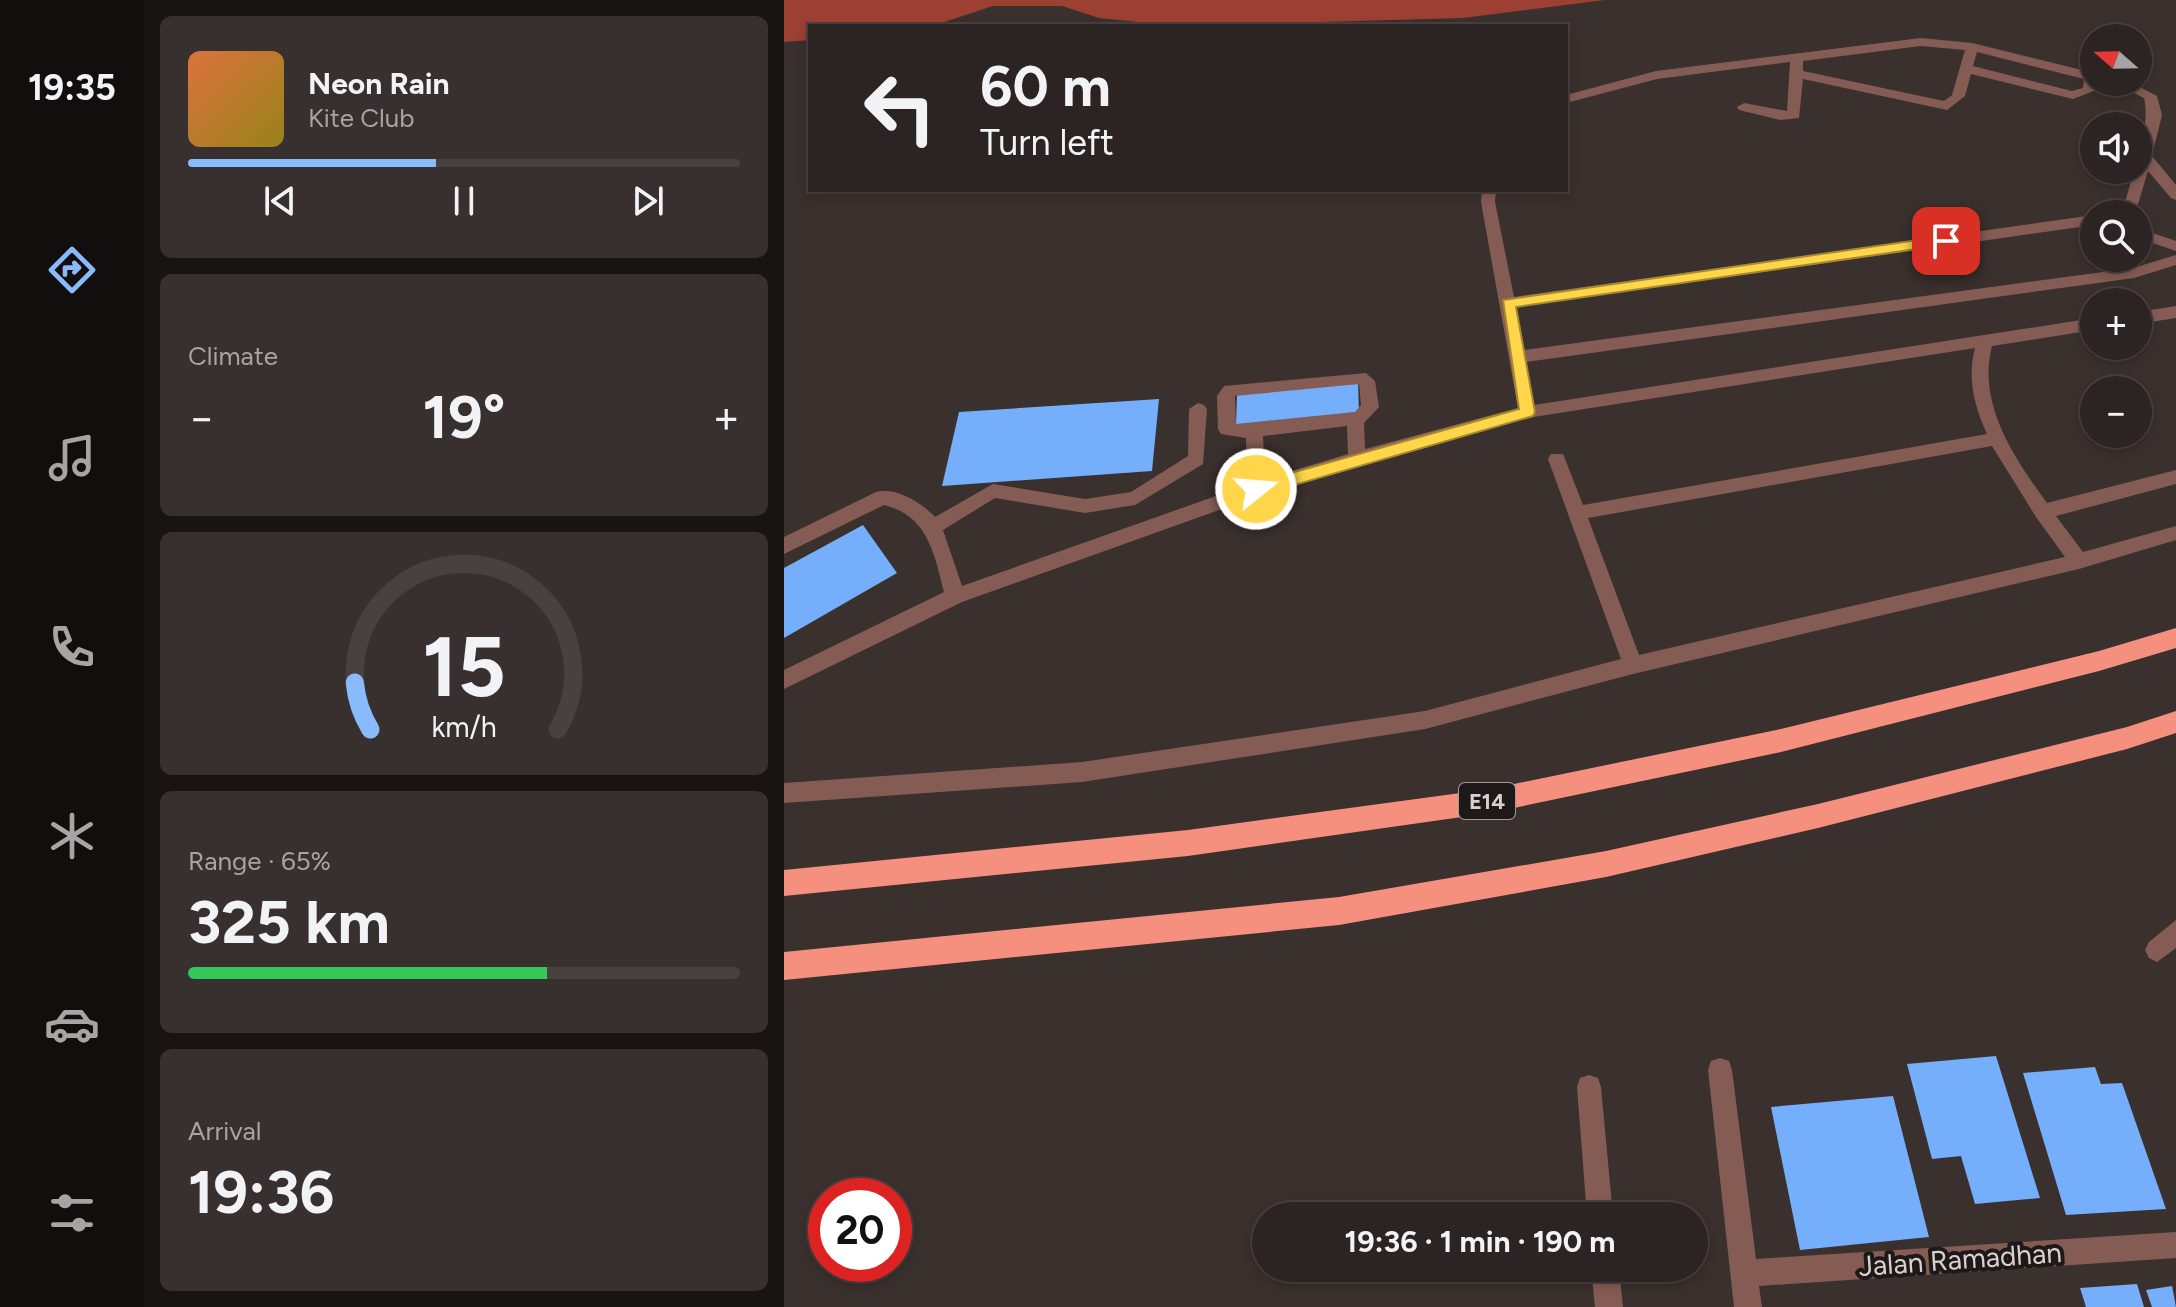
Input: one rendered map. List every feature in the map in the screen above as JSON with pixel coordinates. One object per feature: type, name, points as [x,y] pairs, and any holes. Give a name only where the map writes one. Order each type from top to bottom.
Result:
[{"type":"highway","name":"E14","points":[[784,883],[1239,839],[1352,824],[1591,783],[2099,661],[2176,638]]},
{"type":"highway","points":[[784,966],[1339,911],[1528,878],[1606,864],[1818,816],[2127,738],[2176,722]]},
{"type":"street","points":[[1568,98],[1656,75],[1921,42],[1972,47],[2080,73]]},
{"type":"street","points":[[1797,74],[1947,106],[1958,96],[1972,47]]},
{"type":"street","points":[[1744,107],[1780,116],[1794,115],[1797,57]]},
{"type":"street","points":[[1967,69],[2073,95],[2080,93]]},
{"type":"street","points":[[2150,96],[2155,115],[2152,124]]},
{"type":"street","points":[[2152,166],[2176,195]]},
{"type":"street","points":[[1489,192],[1488,202],[1527,412]]},
{"type":"street","points":[[1508,303],[2080,222]]},
{"type":"street","points":[[2152,238],[2176,246]]},
{"type":"street","points":[[1518,357],[2134,273],[2176,260]]},
{"type":"street","points":[[2152,316],[2176,312]]},
{"type":"street","points":[[784,680],[955,596],[1256,489],[1357,458],[1527,412],[2080,326]]},
{"type":"street","points":[[1986,339],[1979,372],[1981,393],[1999,438],[2042,512],[2079,561]]},
{"type":"street","points":[[1360,377],[1367,381],[1370,407],[1366,414],[1355,419],[1254,430],[1227,429],[1226,396],[1230,390],[1360,377]]},
{"type":"street","points":[[935,526],[993,491],[1085,506],[1135,498],[1197,459],[1198,409]]},
{"type":"street","points":[[1355,419],[1357,458]]},
{"type":"street","points":[[1254,430],[1256,489]]},
{"type":"street","points":[[1578,513],[1999,438]]},
{"type":"street","points":[[1557,459],[1633,665]]},
{"type":"street","points":[[2042,512],[2176,477]]},
{"type":"street","points":[[784,546],[882,497],[898,500],[935,526],[955,596]]},
{"type":"street","points":[[784,793],[1082,772],[1425,720],[1633,665],[2079,561],[2176,533]]},
{"type":"street","points":[[2157,950],[2176,932]]},
{"type":"street","points":[[1720,1070],[1748,1307]]},
{"type":"street","points":[[1589,1087],[1599,1202]]},
{"type":"street","name":"Jalan Ramadhan","points":[[1743,1273],[2176,1245]]},
{"type":"street","points":[[1606,1282],[1609,1307]]},
{"type":"shaded area","points":[[784,0],[1605,0],[1463,18],[1248,24],[1157,24],[1099,18],[1062,6],[993,6],[938,24],[808,24],[808,40],[784,42]]},
{"type":"building","points":[[1358,381],[1359,414],[1236,425],[1237,394]]},
{"type":"building","points":[[1159,399],[1152,471],[942,486],[959,412]]},
{"type":"building","points":[[863,525],[897,573],[784,638],[784,568]]},
{"type":"building","points":[[1996,1056],[2040,1198],[1975,1204],[1961,1156],[1932,1159],[1907,1064]]},
{"type":"building","points":[[2095,1067],[2101,1084],[2122,1083],[2166,1209],[2066,1215],[2023,1073]]},
{"type":"building","points":[[1893,1096],[1929,1237],[1800,1250],[1771,1107]]},
{"type":"building","points":[[2137,1284],[2144,1307],[2086,1307],[2080,1288]]},
{"type":"building","points":[[2172,1286],[2176,1307],[2152,1307],[2146,1290]]},
{"type":"route","points":[[1256,489],[1527,412],[1508,303],[1946,241]]}]
